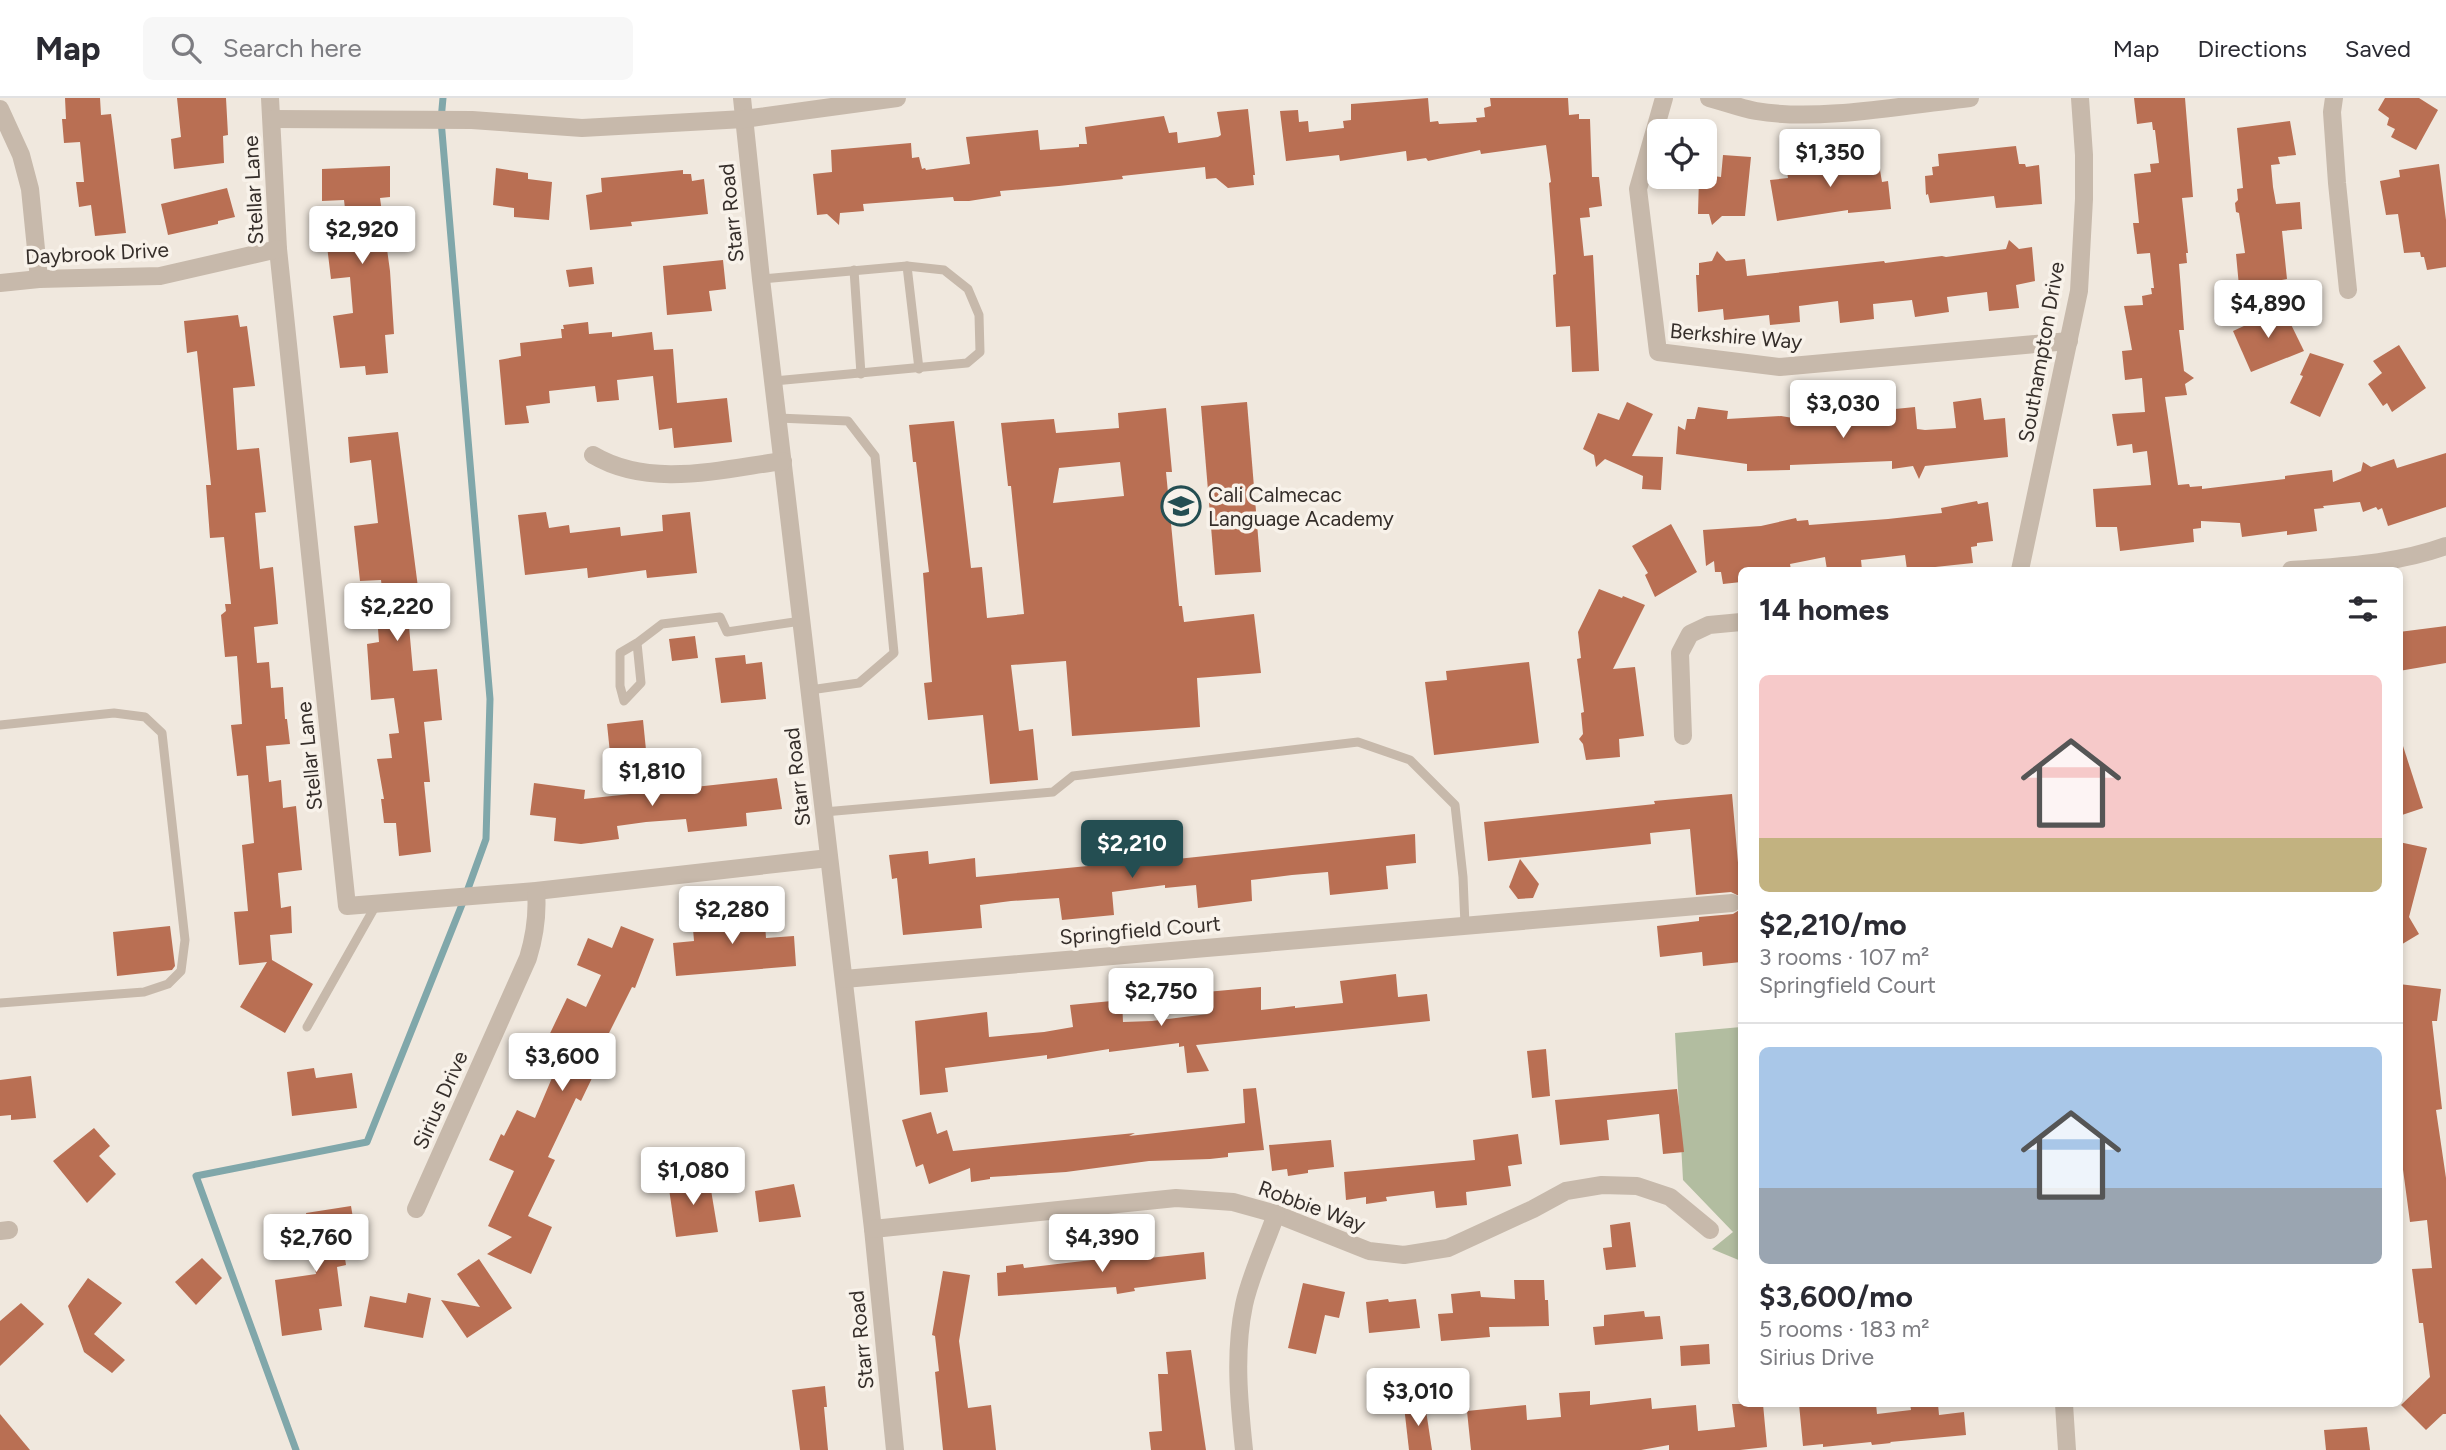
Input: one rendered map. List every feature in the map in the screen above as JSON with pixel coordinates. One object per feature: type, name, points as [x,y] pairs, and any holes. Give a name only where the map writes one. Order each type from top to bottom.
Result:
[{"type":"street","name":"Stellar Lane","points":[[270,98],[278,249],[347,906],[536,891],[829,858]]},
{"type":"street","name":"Starr Road","points":[[742,98],[873,1230],[895,1450]]},
{"type":"street","points":[[272,119],[472,120],[582,128],[744,119],[898,98]]},
{"type":"street","name":"Berkshire Way","points":[[1664,98],[1638,189],[1658,352],[1780,366],[2069,341]]},
{"type":"street","points":[[1709,98],[1756,111],[1796,114],[1970,98]]},
{"type":"street","name":"Southampton Drive","points":[[2022,567],[2079,291],[2084,155],[2080,98]]},
{"type":"street","points":[[2334,98],[2332,112],[2337,183],[2348,290]]},
{"type":"street","points":[[0,109],[21,155],[30,189],[39,279]]},
{"type":"street","name":"Daybrook Drive","points":[[0,283],[39,279],[160,276],[278,249]]},
{"type":"street","points":[[593,455],[611,466],[662,474],[683,474],[783,461]]},
{"type":"street","points":[[2328,567],[2420,555],[2446,546]]},
{"type":"street","points":[[1683,736],[1680,653],[1690,634],[1709,625],[1738,622]]},
{"type":"street","name":"Sirius Drive","points":[[416,1209],[528,958],[536,933],[536,891]]},
{"type":"street","name":"Springfield Court","points":[[844,979],[1732,903]]},
{"type":"street","name":"Robbie Way","points":[[873,1230],[1176,1198],[1233,1202],[1276,1214],[1370,1251],[1404,1255],[1448,1248],[1566,1191],[1602,1185],[1637,1186],[1670,1197],[1710,1230]]},
{"type":"street","points":[[1244,1450],[1238,1346],[1244,1304],[1276,1214]]},
{"type":"street","points":[[2064,1407],[2067,1450]]},
{"type":"lane","points":[[761,279],[907,266],[944,270],[968,289],[979,315],[980,352],[967,363],[774,381]]},
{"type":"lane","points":[[907,266],[919,369]]},
{"type":"lane","points":[[854,270],[861,374]]},
{"type":"lane","points":[[778,418],[848,421],[875,456],[894,653],[859,683],[810,690]]},
{"type":"lane","points":[[637,643],[641,684],[624,701],[620,686],[620,653],[662,624],[720,617],[727,632],[802,621]]},
{"type":"lane","points":[[0,725],[114,713],[145,717],[162,733],[185,940],[181,971],[168,984],[144,992],[0,1003]]},
{"type":"lane","points":[[824,812],[1053,792],[1073,776],[1358,742],[1410,760],[1455,805],[1465,925]]},
{"type":"lane","points":[[307,1027],[377,904]]},
{"type":"green space","points":[[1738,1027],[1738,1260],[1712,1249],[1733,1232],[1683,1180],[1675,1033]]},
{"type":"building","points":[[65,98],[100,98],[101,115],[111,114],[126,233],[95,236],[91,205],[79,207],[76,182],[84,182],[80,142],[64,143],[62,119],[66,119]]},
{"type":"building","points":[[177,98],[226,98],[228,135],[223,136],[224,163],[174,169],[171,139],[181,137]]},
{"type":"building","points":[[1428,98],[1430,122],[1438,121],[1439,124],[1477,122],[1476,118],[1485,117],[1484,108],[1491,106],[1490,98],[1568,98],[1569,115],[1579,114],[1579,119],[1590,119],[1592,177],[1599,177],[1602,206],[1589,208],[1590,217],[1580,218],[1584,256],[1593,255],[1599,371],[1572,372],[1570,326],[1556,327],[1551,182],[1546,145],[1481,154],[1480,150],[1428,161],[1426,158],[1407,161],[1406,151],[1340,161],[1339,155],[1286,161],[1280,111],[1298,110],[1299,122],[1308,121],[1309,132],[1344,128],[1343,121],[1351,120],[1351,104]]},
{"type":"building","points":[[2134,98],[2185,98],[2193,197],[2182,198],[2188,253],[2187,263],[2179,264],[2184,330],[2179,330],[2184,371],[2194,378],[2185,384],[2187,395],[2165,397],[2178,485],[2202,486],[2202,489],[2285,479],[2285,476],[2332,470],[2333,482],[2361,471],[2363,462],[2371,467],[2394,459],[2397,468],[2446,453],[2446,507],[2388,526],[2382,508],[2378,510],[2376,507],[2363,512],[2360,502],[2323,506],[2324,508],[2314,509],[2317,531],[2287,535],[2287,531],[2242,537],[2240,523],[2201,521],[2201,528],[2193,529],[2194,542],[2120,551],[2117,527],[2096,527],[2093,489],[2151,485],[2147,451],[2133,453],[2132,444],[2117,446],[2112,414],[2145,412],[2142,378],[2125,380],[2122,351],[2132,350],[2124,306],[2143,305],[2142,296],[2152,294],[2151,288],[2154,288],[2150,253],[2137,254],[2133,223],[2139,223],[2134,174],[2151,172],[2150,164],[2159,163],[2152,122],[2137,124]]},
{"type":"building","points":[[2385,98],[2419,98],[2438,110],[2416,150],[2391,137],[2395,129],[2387,125],[2389,118],[2378,110]]},
{"type":"building","points":[[1248,109],[1254,185],[1228,188],[1216,178],[1206,179],[1205,167],[1122,176],[1123,179],[1000,191],[1001,196],[969,201],[954,201],[953,197],[863,204],[864,211],[840,213],[839,225],[827,214],[817,215],[813,174],[832,172],[831,150],[911,143],[912,158],[919,157],[922,169],[926,170],[970,164],[966,137],[1038,130],[1040,150],[1079,147],[1079,144],[1087,144],[1085,127],[1164,116],[1169,133],[1177,132],[1178,143],[1218,137],[1221,135],[1217,112]]},
{"type":"building","points":[[2290,121],[2296,155],[2278,157],[2280,164],[2271,165],[2273,187],[2276,204],[2300,202],[2302,229],[2282,231],[2287,279],[2271,282],[2276,293],[2240,297],[2236,254],[2245,253],[2235,203],[2238,200],[2237,189],[2243,188],[2237,128]]},
{"type":"building","points":[[2016,146],[2019,164],[2025,164],[2026,167],[2039,165],[2042,204],[1996,208],[1994,196],[1930,203],[1928,194],[1926,195],[1925,176],[1933,175],[1932,167],[1939,166],[1938,154]]},
{"type":"building","points":[[1723,155],[1751,157],[1745,216],[1722,216],[1712,225],[1709,214],[1698,214],[1699,189],[1717,189],[1717,177],[1721,177]]},
{"type":"building","points":[[1872,158],[1873,171],[1880,170],[1882,182],[1888,181],[1891,209],[1848,213],[1848,210],[1777,221],[1770,180],[1788,178],[1786,165]]},
{"type":"building","points":[[2439,164],[2446,220],[2446,267],[2427,270],[2420,252],[2404,253],[2398,214],[2386,215],[2380,181],[2400,177],[2399,170]]},
{"type":"building","points":[[390,166],[390,197],[380,198],[390,271],[394,334],[385,335],[388,373],[366,375],[365,366],[340,368],[333,316],[353,313],[350,277],[331,279],[327,246],[349,243],[344,200],[322,201],[322,169]]},
{"type":"building","points":[[496,168],[528,173],[528,179],[552,182],[549,220],[514,217],[514,208],[493,205]]},
{"type":"building","points":[[683,170],[683,174],[691,174],[692,181],[704,179],[708,214],[631,222],[632,226],[590,230],[586,195],[602,192],[601,178]]},
{"type":"building","points":[[227,188],[235,217],[218,221],[218,224],[168,235],[161,204]]},
{"type":"building","points":[[2009,240],[2019,249],[2032,247],[2035,281],[2016,285],[2019,308],[1989,311],[1987,292],[1947,297],[1949,312],[1915,317],[1912,300],[1873,304],[1874,319],[1840,323],[1838,301],[1799,306],[1800,322],[1770,325],[1769,315],[1724,320],[1723,309],[1698,312],[1696,275],[1699,275],[1699,263],[1712,261],[1717,251],[1726,261],[1745,259],[1747,276],[2006,249]]},
{"type":"building","points":[[723,260],[726,289],[709,291],[712,311],[667,315],[663,266]]},
{"type":"building","points":[[592,267],[594,284],[569,287],[566,270]]},
{"type":"building","points":[[2283,308],[2304,351],[2251,372],[2233,331]]},
{"type":"building","points":[[238,315],[240,327],[247,326],[255,386],[233,388],[237,450],[259,448],[266,512],[255,513],[260,569],[273,567],[278,624],[254,627],[257,663],[269,662],[271,688],[283,687],[290,744],[266,746],[269,782],[281,780],[283,808],[296,806],[302,870],[278,873],[281,908],[291,906],[292,933],[270,935],[272,960],[313,984],[285,1033],[240,1007],[267,962],[239,965],[234,912],[248,911],[242,845],[254,843],[248,775],[237,776],[231,725],[242,724],[237,656],[225,657],[221,615],[226,611],[225,604],[231,604],[224,537],[210,538],[206,485],[211,485],[197,351],[187,353],[184,321]]},
{"type":"building","points":[[588,322],[589,334],[612,332],[612,337],[652,332],[654,350],[673,349],[677,403],[727,398],[732,442],[674,448],[672,428],[659,430],[653,376],[617,380],[619,400],[597,402],[595,386],[549,391],[550,403],[526,406],[529,423],[505,425],[499,360],[521,356],[520,343],[562,338],[563,325]]},
{"type":"building","points":[[2399,345],[2426,388],[2392,412],[2387,403],[2383,406],[2368,384],[2382,373],[2373,361]]},
{"type":"building","points":[[2310,353],[2344,364],[2320,417],[2290,403]]},
{"type":"building","points":[[1981,398],[1984,420],[2005,418],[2008,457],[1925,466],[1919,479],[1913,466],[1892,469],[1892,461],[1790,465],[1790,470],[1747,471],[1747,464],[1676,454],[1678,426],[1685,430],[1687,419],[1695,419],[1698,407],[1728,411],[1727,419],[1781,416],[1817,422],[1816,414],[1851,414],[1850,426],[1887,426],[1885,410],[1915,407],[1917,429],[1925,430],[1956,428],[1953,402]]},
{"type":"building","points":[[1247,402],[1261,572],[1215,575],[1201,406]]},
{"type":"building","points":[[1627,402],[1653,414],[1632,456],[1663,457],[1661,490],[1642,489],[1643,476],[1605,459],[1596,467],[1594,455],[1583,449],[1598,413],[1619,420]]},
{"type":"building","points":[[1166,408],[1172,472],[1166,472],[1179,606],[1182,606],[1184,622],[1254,614],[1261,673],[1197,678],[1200,727],[1072,736],[1066,661],[1011,665],[1019,731],[1033,729],[1038,780],[990,784],[983,715],[928,720],[924,683],[932,682],[923,573],[929,572],[909,425],[954,421],[971,568],[982,567],[987,618],[1024,614],[1011,486],[1008,486],[1001,423],[1054,419],[1056,433],[1119,428],[1118,413]],"holes":[[[1120,462],[1124,496],[1053,503],[1059,468]]]},
{"type":"building","points":[[398,432],[420,603],[407,604],[413,671],[437,669],[442,720],[424,722],[430,782],[424,782],[431,852],[399,856],[396,823],[384,823],[381,799],[384,799],[377,759],[392,758],[389,734],[399,733],[394,698],[371,700],[367,644],[379,642],[377,615],[385,614],[381,580],[360,581],[354,526],[378,523],[371,460],[350,463],[348,437]]},
{"type":"building","points":[[1977,501],[1978,504],[1988,502],[1993,541],[1977,543],[1977,546],[1971,547],[1973,563],[1907,567],[1905,555],[1861,560],[1862,567],[1827,567],[1825,557],[1790,564],[1790,567],[1738,567],[1738,582],[1723,584],[1721,572],[1715,572],[1714,561],[1706,566],[1703,530],[1761,526],[1796,518],[1797,521],[1808,520],[1809,525],[1888,519],[1942,513],[1941,508]]},
{"type":"building","points":[[546,512],[549,528],[569,525],[570,533],[620,527],[621,536],[663,531],[662,515],[690,512],[697,573],[647,578],[646,570],[588,578],[587,568],[525,575],[518,515]]},
{"type":"building","points":[[1671,524],[1697,572],[1655,597],[1645,575],[1648,573],[1632,546]]},
{"type":"building","points":[[1599,589],[1645,605],[1613,669],[1635,667],[1644,736],[1619,739],[1620,757],[1586,760],[1583,744],[1579,739],[1583,734],[1581,713],[1584,712],[1577,659],[1581,658],[1578,632]]},
{"type":"building","points":[[2446,626],[2446,663],[2403,670],[2403,631]]},
{"type":"building","points":[[695,636],[698,658],[672,661],[669,639]]},
{"type":"building","points":[[745,655],[746,664],[762,662],[766,699],[721,703],[715,658]]},
{"type":"building","points":[[1529,662],[1539,743],[1434,755],[1425,682],[1447,680],[1446,671]]},
{"type":"building","points":[[643,720],[646,750],[610,753],[607,724]]},
{"type":"building","points":[[2403,746],[2423,808],[2403,815]]},
{"type":"building","points":[[777,778],[782,809],[746,813],[747,826],[688,832],[686,819],[646,822],[617,826],[619,839],[581,844],[554,841],[556,818],[530,815],[534,783],[585,790],[584,799]]},
{"type":"building","points":[[1732,794],[1738,896],[1731,892],[1696,895],[1690,829],[1650,833],[1651,844],[1488,861],[1484,822],[1655,804],[1654,801]]},
{"type":"building","points":[[1415,834],[1416,863],[1386,866],[1388,889],[1330,895],[1328,872],[1292,875],[1251,880],[1252,901],[1198,908],[1196,885],[1165,888],[1165,885],[1112,892],[1114,915],[1062,920],[1059,898],[1011,901],[980,905],[982,928],[903,935],[897,878],[892,879],[889,855],[928,851],[929,864],[975,858],[976,877]]},
{"type":"building","points":[[2403,843],[2427,848],[2409,917],[2419,934],[2403,944]]},
{"type":"building","points":[[1520,859],[1539,884],[1533,898],[1518,899],[1509,887]]},
{"type":"building","points":[[764,910],[766,938],[794,936],[796,966],[676,976],[673,943],[694,941],[692,917]]},
{"type":"building","points":[[1738,911],[1738,962],[1703,966],[1702,952],[1660,957],[1657,926],[1699,921],[1699,917],[1733,914]]},
{"type":"building","points":[[170,926],[175,966],[172,970],[117,976],[113,932]]},
{"type":"building","points":[[621,926],[654,939],[635,988],[632,987],[600,1051],[604,1053],[581,1101],[576,1098],[548,1157],[555,1160],[528,1216],[552,1227],[531,1274],[487,1254],[512,1237],[488,1226],[514,1171],[489,1160],[501,1134],[504,1136],[517,1110],[535,1118],[560,1059],[542,1050],[567,998],[586,1007],[601,975],[577,965],[588,938],[612,948]]},
{"type":"building","points":[[1396,974],[1398,997],[1427,994],[1430,1021],[1196,1045],[1209,1071],[1187,1073],[1184,1046],[1179,1047],[1179,1043],[945,1068],[948,1092],[920,1095],[915,1021],[987,1012],[989,1037],[1044,1032],[1073,1027],[1070,1005],[1122,1000],[1123,1022],[1152,1021],[1208,1014],[1206,992],[1261,987],[1261,1010],[1295,1008],[1343,1003],[1340,981]]},
{"type":"building","points":[[2403,984],[2441,989],[2437,1021],[2432,1021],[2442,1109],[2436,1110],[2446,1178],[2446,1414],[2426,1430],[2403,1407],[2403,1403],[2430,1377],[2412,1269],[2432,1268],[2427,1220],[2410,1222],[2403,1170]]},
{"type":"building","points":[[1546,1049],[1550,1096],[1532,1098],[1527,1051]]},
{"type":"building","points":[[314,1068],[316,1078],[352,1073],[357,1108],[292,1116],[287,1072]]},
{"type":"building","points":[[31,1076],[36,1118],[11,1120],[11,1115],[0,1116],[0,1080]]},
{"type":"building","points":[[1256,1088],[1264,1150],[1228,1153],[1228,1157],[1210,1159],[1149,1161],[1066,1172],[990,1177],[971,1182],[970,1168],[929,1184],[923,1164],[916,1167],[902,1120],[931,1112],[937,1134],[947,1130],[953,1151],[1135,1133],[1129,1136],[1245,1123],[1243,1089]]},
{"type":"building","points":[[1677,1089],[1684,1152],[1663,1154],[1659,1114],[1607,1120],[1609,1140],[1560,1145],[1555,1100]]},
{"type":"building","points":[[94,1128],[110,1146],[99,1156],[116,1174],[87,1203],[53,1161]]},
{"type":"building","points":[[1518,1134],[1522,1164],[1508,1166],[1511,1186],[1466,1192],[1467,1205],[1436,1208],[1434,1191],[1386,1197],[1387,1201],[1366,1204],[1366,1197],[1346,1200],[1344,1172],[1475,1160],[1473,1140]]},
{"type":"building","points":[[1331,1140],[1334,1167],[1288,1176],[1287,1169],[1272,1171],[1269,1145]]},
{"type":"building","points":[[709,1178],[718,1232],[676,1237],[668,1182]]},
{"type":"building","points":[[794,1184],[801,1217],[759,1222],[755,1191]]},
{"type":"building","points":[[351,1206],[355,1230],[341,1232],[346,1265],[337,1267],[342,1306],[319,1309],[322,1330],[282,1336],[275,1280],[316,1274],[306,1213]]},
{"type":"building","points":[[1630,1222],[1636,1267],[1606,1270],[1603,1248],[1612,1247],[1610,1225]]},
{"type":"building","points":[[1204,1252],[1206,1279],[1134,1288],[1135,1291],[1117,1294],[1116,1287],[998,1296],[997,1273],[1006,1272],[1006,1266],[1023,1264],[1024,1268],[1101,1259],[1100,1255],[1119,1253],[1119,1258],[1131,1257],[1131,1260]]},
{"type":"building","points":[[202,1258],[222,1278],[196,1305],[175,1282]]},
{"type":"building","points":[[479,1259],[512,1308],[467,1338],[441,1300],[480,1307],[457,1274]]},
{"type":"building","points":[[943,1271],[970,1275],[959,1341],[968,1408],[991,1405],[996,1450],[943,1450],[935,1372],[939,1371],[935,1336],[932,1335]]},
{"type":"building","points":[[88,1278],[122,1303],[94,1334],[125,1360],[112,1373],[84,1352],[68,1306]]},
{"type":"building","points":[[1514,1280],[1544,1280],[1549,1326],[1489,1327],[1490,1337],[1441,1341],[1438,1314],[1453,1313],[1451,1294],[1480,1291],[1481,1297],[1515,1299]]},
{"type":"building","points":[[1303,1283],[1345,1292],[1339,1318],[1325,1315],[1316,1354],[1288,1348]]},
{"type":"building","points":[[408,1293],[431,1298],[423,1338],[364,1327],[370,1296],[406,1303]]},
{"type":"building","points":[[1388,1299],[1389,1302],[1416,1299],[1420,1328],[1369,1333],[1366,1302]]},
{"type":"building","points":[[21,1303],[44,1324],[0,1366],[0,1321]]},
{"type":"building","points":[[1644,1311],[1645,1317],[1660,1316],[1663,1339],[1595,1345],[1593,1327],[1604,1326],[1604,1315]]},
{"type":"building","points":[[1709,1344],[1710,1364],[1681,1366],[1680,1346]]},
{"type":"building","points":[[1191,1350],[1206,1450],[1151,1450],[1149,1432],[1162,1431],[1158,1374],[1168,1374],[1166,1352]]},
{"type":"building","points":[[825,1386],[828,1450],[800,1450],[792,1390]]},
{"type":"building","points":[[1590,1391],[1590,1405],[1651,1398],[1652,1409],[1696,1405],[1698,1431],[1735,1427],[1732,1404],[1738,1404],[1738,1407],[1763,1407],[1767,1447],[1740,1450],[1669,1450],[1669,1445],[1641,1450],[1471,1450],[1467,1411],[1526,1405],[1527,1420],[1561,1417],[1559,1393]]},
{"type":"building","points":[[1425,1404],[1432,1450],[1409,1450],[1404,1406]]},
{"type":"building","points":[[1799,1407],[1876,1407],[1877,1414],[1911,1410],[1910,1407],[1938,1407],[1939,1415],[1964,1412],[1966,1435],[1872,1445],[1871,1442],[1823,1447],[1823,1444],[1803,1446]]},
{"type":"building","points":[[0,1414],[30,1450],[0,1450]]},
{"type":"building","points":[[2367,1427],[2370,1450],[2326,1450],[2324,1430]]},
{"type":"waterway","points":[[296,1450],[196,1176],[367,1142],[486,839],[490,699],[441,120],[443,98]]},
{"type":"place","name":"Cali Calmecac Language Academy","points":[[1181,506]]}]
